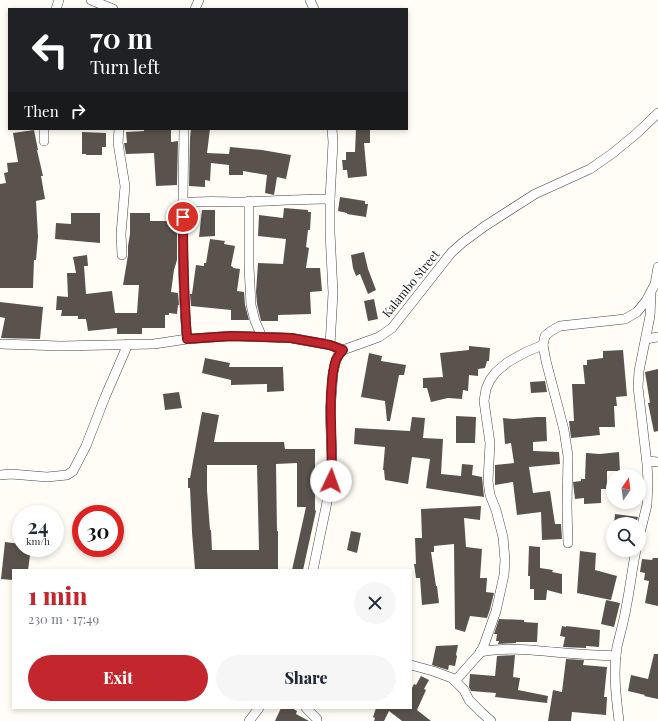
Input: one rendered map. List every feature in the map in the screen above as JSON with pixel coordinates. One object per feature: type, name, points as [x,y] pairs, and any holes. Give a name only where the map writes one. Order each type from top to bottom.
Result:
[{"type":"street","points":[[91,0],[111,8]]},
{"type":"street","name":"Kalambo Street","points":[[343,350],[379,337],[392,328],[440,266],[462,243],[485,226],[535,194],[590,169],[613,153],[658,113]]},
{"type":"street","points":[[44,130],[44,141]]},
{"type":"street","points":[[119,130],[118,143],[125,186],[121,234],[122,255]]},
{"type":"street","points":[[184,130],[182,202],[183,272],[187,339]]},
{"type":"street","points":[[330,345],[333,293],[330,232],[332,130]]},
{"type":"street","points":[[182,202],[330,199]]},
{"type":"street","points":[[248,201],[251,305],[255,321],[262,337]]},
{"type":"street","points":[[568,543],[568,456],[564,430],[546,361],[543,345],[545,336],[560,326],[625,319],[637,312],[646,301],[655,284],[658,267]]},
{"type":"street","points":[[644,517],[647,506],[648,481],[638,387],[638,371],[650,316],[652,290]]},
{"type":"street","points":[[0,344],[61,346],[154,344],[187,339],[231,336],[291,338],[330,345],[343,350],[338,355],[333,373],[330,413],[332,457],[331,481],[313,569]]},
{"type":"street","points":[[646,338],[658,337]]},
{"type":"street","points":[[0,475],[11,474],[47,477],[67,475],[73,471],[86,446],[128,344]]},
{"type":"street","points":[[455,681],[480,652],[484,645],[496,611],[504,575],[505,560],[503,537],[496,510],[490,495],[488,481],[490,443],[484,401],[486,389],[496,372],[508,362],[543,345]]},
{"type":"street","points":[[647,461],[658,462]]},
{"type":"street","points":[[619,721],[615,690],[616,656],[635,557]]},
{"type":"street","points":[[480,652],[492,649],[522,649],[616,656]]},
{"type":"street","points":[[412,664],[452,678],[464,690],[469,700],[491,721]]},
{"type":"street","points":[[248,721],[259,709]]},
{"type":"street","points":[[307,709],[317,720]]},
{"type":"building","points":[[34,130],[43,176],[41,176],[45,199],[36,201],[38,237],[36,260],[34,260],[33,288],[0,288],[0,184],[6,183],[4,173],[8,172],[7,163],[18,162],[13,133]]},
{"type":"building","points":[[171,130],[171,142],[178,141],[177,185],[156,186],[154,153],[126,154],[124,143],[127,143],[126,132]]},
{"type":"building","points":[[191,130],[210,130],[207,153],[229,154],[230,147],[291,155],[286,179],[277,177],[274,195],[265,193],[267,175],[243,171],[243,175],[229,175],[229,165],[211,163],[210,181],[205,180],[205,187],[189,186]]},
{"type":"building","points":[[356,130],[370,130],[370,143],[364,143],[367,176],[348,178],[347,170],[343,170],[342,160],[346,160],[346,152],[355,152]]},
{"type":"building","points":[[82,132],[106,133],[106,147],[102,147],[102,155],[82,154]]},
{"type":"building","points":[[340,197],[365,201],[365,204],[368,204],[366,217],[338,211]]},
{"type":"building","points":[[284,208],[308,210],[308,212],[311,212],[310,230],[308,230],[306,247],[309,248],[306,268],[320,268],[322,291],[310,292],[311,314],[278,315],[278,321],[261,321],[256,292],[258,263],[283,264],[286,239],[258,236],[259,215],[283,218]]},
{"type":"building","points":[[202,210],[215,210],[215,236],[199,237]]},
{"type":"building","points":[[71,213],[100,213],[100,243],[55,239],[56,223],[71,224]]},
{"type":"building","points":[[130,213],[150,213],[150,221],[177,221],[177,260],[171,292],[178,293],[179,305],[177,314],[169,313],[169,315],[165,315],[165,328],[142,328],[142,334],[117,334],[117,328],[88,331],[86,319],[78,319],[78,316],[61,316],[62,310],[56,310],[57,296],[68,297],[67,273],[76,273],[73,257],[87,255],[88,266],[84,266],[86,294],[112,291],[115,313],[137,313],[139,285],[123,285],[128,255]]},
{"type":"building","points":[[210,239],[225,241],[224,244],[235,246],[231,266],[233,268],[240,269],[237,291],[244,292],[245,305],[249,320],[231,320],[231,310],[191,306],[190,294],[192,294],[196,265],[204,266],[204,263],[206,263]]},
{"type":"building","points":[[364,252],[368,269],[376,290],[368,294],[360,274],[356,276],[351,255]]},
{"type":"building","points":[[374,299],[378,319],[368,321],[364,301]]},
{"type":"building","points":[[0,302],[43,307],[40,339],[1,338],[5,318],[0,317]]},
{"type":"building","points":[[469,346],[490,348],[489,361],[487,361],[485,368],[478,369],[478,376],[469,375],[468,391],[463,390],[462,399],[448,398],[431,402],[427,388],[423,388],[423,378],[443,377],[440,353],[469,350]]},
{"type":"building","points":[[623,350],[627,396],[616,397],[617,406],[614,406],[615,427],[599,427],[600,435],[571,438],[569,421],[574,421],[572,384],[585,384],[583,365],[587,365],[587,360],[603,358],[603,351]]},
{"type":"building","points":[[369,353],[382,356],[381,361],[406,365],[404,375],[399,375],[390,421],[387,421],[385,401],[361,397]]},
{"type":"building","points":[[205,358],[230,363],[229,367],[283,367],[284,391],[267,392],[267,384],[231,385],[231,380],[202,373]]},
{"type":"building","points":[[658,369],[658,431],[654,432],[648,403],[650,403],[645,372]]},
{"type":"building","points":[[545,381],[547,392],[531,393],[530,382]]},
{"type":"building","points":[[179,392],[182,408],[165,410],[163,394]]},
{"type":"building","points":[[202,412],[219,415],[214,442],[284,442],[285,449],[315,449],[316,511],[303,569],[292,569],[306,507],[297,507],[297,463],[276,464],[278,569],[195,569],[190,488],[188,488],[188,478],[190,478]],"holes":[[[207,465],[257,465],[259,550],[212,550],[207,490]]]},
{"type":"building","points":[[456,416],[476,417],[475,443],[456,443]]},
{"type":"building","points":[[412,417],[425,418],[423,438],[443,439],[441,474],[461,476],[462,464],[473,465],[472,475],[482,477],[484,497],[426,488],[430,459],[412,457],[408,484],[385,480],[383,470],[385,447],[354,444],[355,428],[410,431]]},
{"type":"building","points":[[546,417],[547,441],[533,442],[533,451],[559,452],[560,464],[529,467],[533,493],[550,491],[555,524],[561,524],[562,539],[542,540],[541,512],[517,515],[513,482],[495,485],[495,465],[514,463],[511,443],[505,444],[503,418],[513,419]]},
{"type":"building","points":[[619,452],[620,469],[606,469],[606,489],[601,489],[601,503],[584,504],[584,498],[575,499],[573,482],[585,479],[586,453],[600,454]]},
{"type":"building","points":[[481,506],[480,520],[464,518],[466,547],[482,549],[480,578],[487,578],[486,592],[494,593],[487,618],[470,616],[465,632],[455,629],[454,544],[434,546],[434,552],[431,552],[439,603],[422,605],[420,578],[416,578],[414,564],[416,564],[415,538],[422,538],[421,509]]},
{"type":"building","points":[[615,514],[638,517],[615,517]]},
{"type":"building","points":[[351,531],[361,533],[357,553],[347,550]]},
{"type":"building","points":[[5,542],[12,543],[12,557],[30,557],[28,569],[12,569],[12,580],[1,579]]},
{"type":"building","points":[[529,546],[540,547],[540,568],[553,570],[552,572],[562,574],[562,594],[547,590],[546,600],[534,600],[534,589],[530,589],[530,576],[528,576]]},
{"type":"building","points":[[580,551],[596,553],[595,570],[617,576],[611,600],[577,593]]},
{"type":"building","points":[[653,558],[658,558],[658,606],[645,603],[649,581],[644,580],[645,573],[640,572],[642,559],[652,560]]},
{"type":"building","points":[[606,600],[620,603],[614,627],[601,624]]},
{"type":"building","points":[[499,619],[524,620],[524,622],[538,623],[537,642],[498,644],[499,641],[496,641],[497,634],[494,634]]},
{"type":"building","points":[[562,626],[600,630],[599,647],[563,647],[565,637],[560,636]]},
{"type":"building","points":[[458,645],[455,666],[449,665],[448,670],[432,665],[436,646]]},
{"type":"building","points":[[654,654],[658,654],[658,699],[628,691],[631,675],[648,679]]},
{"type":"building","points":[[515,655],[513,677],[520,678],[518,690],[548,696],[547,703],[495,697],[496,693],[471,691],[469,687],[470,674],[495,676],[497,656]]},
{"type":"building","points":[[566,659],[584,660],[583,665],[607,667],[604,697],[607,697],[606,715],[572,712],[571,721],[548,721],[553,690],[562,692]]},
{"type":"building","points":[[421,676],[429,680],[424,689],[426,690],[417,710],[431,721],[402,721],[389,711],[384,721],[374,721],[375,718],[373,717],[376,709],[412,709],[412,688],[414,684],[416,685]]},
{"type":"building","points":[[281,709],[294,709],[297,711],[296,714],[309,721],[275,721]]},
{"type":"route","points":[[183,217],[183,272],[187,339],[231,336],[291,338],[318,342],[343,350],[338,355],[333,373],[330,413],[332,457],[331,481]]}]
